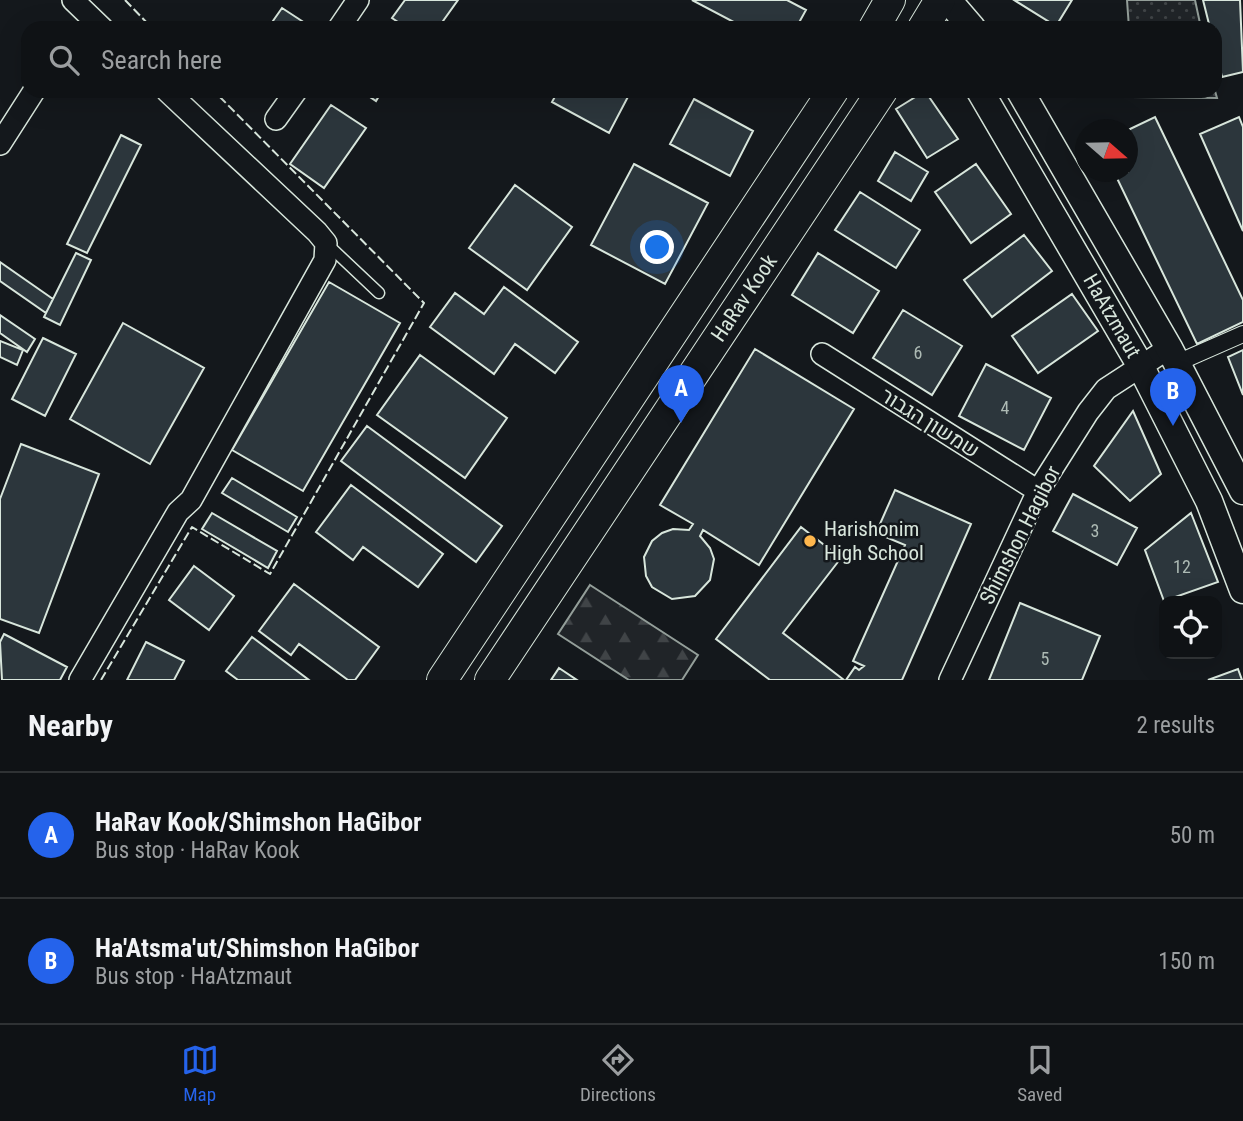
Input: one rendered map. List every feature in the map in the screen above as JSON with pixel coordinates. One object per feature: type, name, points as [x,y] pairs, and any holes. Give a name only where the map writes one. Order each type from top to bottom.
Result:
[{"type":"main road","points":[[878,21],[891,0]]},
{"type":"main road","name":"HaRav Kook","points":[[442,680],[828,98]]},
{"type":"main road","name":"HaRav Kook","points":[[490,680],[877,98]]},
{"type":"street","points":[[948,0],[966,21]]},
{"type":"street","points":[[0,144],[30,98]]},
{"type":"street","points":[[80,680],[178,512],[191,500],[325,260],[326,243],[173,98]]},
{"type":"street","points":[[276,119],[291,98]]},
{"type":"street","name":"HaAtzmaut","points":[[983,98],[1140,365],[1209,501],[1243,590]]},
{"type":"street","name":"HaAtzmaut","points":[[1024,98],[1173,356],[1243,491]]},
{"type":"street","points":[[1173,356],[1243,334]]},
{"type":"street","name":"שמשון הגבור","points":[[822,355],[1038,491]]},
{"type":"street","name":"Shimshon Hagibor","points":[[950,680],[1038,491],[1088,412],[1106,389],[1140,365],[1173,356]]},
{"type":"lane","points":[[326,243],[379,293]]},
{"type":"green space","points":[[1127,0],[1195,0],[1200,21],[1128,21]]},
{"type":"green space","points":[[590,585],[698,655],[682,680],[629,680],[558,634]]},
{"type":"building","points":[[405,0],[458,0],[443,21],[396,21],[392,18]]},
{"type":"building","points":[[692,0],[787,0],[806,10],[800,21],[732,21]]},
{"type":"building","points":[[1014,0],[1072,0],[1059,21],[1048,21]]},
{"type":"building","points":[[1203,0],[1240,0],[1243,72],[1222,77],[1222,21],[1208,21]]},
{"type":"building","points":[[282,8],[302,21],[273,21]]},
{"type":"building","points":[[554,98],[627,98],[609,133],[552,102]]},
{"type":"building","points":[[914,98],[930,98],[958,139],[927,158],[896,109]]},
{"type":"building","points":[[694,99],[753,131],[730,176],[670,144]]},
{"type":"building","points":[[331,105],[366,128],[324,188],[290,164]]},
{"type":"building","points":[[1155,117],[1243,300],[1243,322],[1197,344],[1119,182],[1138,182],[1138,125]]},
{"type":"building","points":[[1239,117],[1243,127],[1243,231],[1200,134]]},
{"type":"building","points":[[121,135],[141,145],[87,253],[67,244]]},
{"type":"building","points":[[895,152],[928,172],[911,201],[878,181]]},
{"type":"building","points":[[634,164],[708,203],[665,284],[591,245]]},
{"type":"building","points":[[976,164],[1011,214],[971,243],[935,192]]},
{"type":"building","points":[[515,185],[572,227],[527,290],[469,248]]},
{"type":"building","points":[[860,192],[920,230],[896,268],[835,230]]},
{"type":"building","points":[[1024,235],[1052,271],[992,317],[964,280]]},
{"type":"building","points":[[76,253],[91,260],[60,325],[44,317]]},
{"type":"building","points":[[818,253],[879,291],[853,333],[792,295]]},
{"type":"building","points":[[0,262],[53,299],[46,313],[0,281]]},
{"type":"building","points":[[329,282],[400,323],[303,491],[232,450]]},
{"type":"building","points":[[504,287],[578,342],[555,373],[515,344],[494,374],[430,327],[455,293],[484,314]]},
{"type":"building","points":[[1072,294],[1098,331],[1038,373],[1012,336]]},
{"type":"building","points":[[903,310],[962,346],[932,395],[873,358]]},
{"type":"building","points":[[0,315],[35,339],[27,352],[0,333]]},
{"type":"building","points":[[123,323],[204,368],[150,464],[70,419]]},
{"type":"building","points":[[43,338],[76,354],[45,416],[12,399]]},
{"type":"building","points":[[0,341],[23,350],[17,365],[0,357]]},
{"type":"building","points":[[755,349],[854,409],[759,565],[703,530],[700,536],[710,548],[714,559],[710,580],[695,596],[672,599],[652,587],[646,576],[644,557],[652,541],[662,533],[673,529],[689,530],[693,524],[660,505]]},
{"type":"building","points":[[1243,350],[1243,395],[1228,357]]},
{"type":"building","points":[[420,355],[507,418],[465,478],[377,415]]},
{"type":"building","points":[[986,364],[1051,398],[1024,450],[959,416]]},
{"type":"building","points":[[1133,411],[1161,474],[1130,501],[1094,466]]},
{"type":"building","points":[[367,426],[502,526],[476,562],[341,461]]},
{"type":"building","points":[[21,444],[99,474],[39,633],[0,619],[0,499]]},
{"type":"building","points":[[232,478],[297,517],[288,532],[222,493]]},
{"type":"building","points":[[351,485],[443,554],[418,587],[363,547],[353,560],[316,532]]},
{"type":"building","points":[[895,490],[971,524],[902,680],[846,680],[855,667],[859,670],[864,666],[853,661],[905,545],[876,533]]},
{"type":"building","points":[[1073,494],[1137,528],[1117,565],[1053,531]]},
{"type":"building","points":[[212,513],[277,551],[268,568],[202,529]]},
{"type":"building","points":[[1191,513],[1218,582],[1178,596],[1162,596],[1145,550]]},
{"type":"building","points":[[801,527],[841,558],[783,633],[844,680],[770,680],[716,639]]},
{"type":"building","points":[[194,566],[234,596],[209,630],[169,600]]},
{"type":"building","points":[[294,584],[379,647],[355,680],[348,680],[299,644],[291,655],[259,631]]},
{"type":"building","points":[[1020,603],[1100,636],[1082,680],[989,680]]},
{"type":"building","points":[[4,634],[67,667],[60,680],[2,680],[0,642]]},
{"type":"building","points":[[252,637],[309,680],[238,680],[226,671]]},
{"type":"building","points":[[146,642],[184,661],[174,680],[127,680]]},
{"type":"building","points":[[559,668],[577,680],[551,680]]},
{"type":"building","points":[[1238,669],[1242,680],[1208,680]]},
{"type":"fence","points":[[125,0],[145,21]]},
{"type":"fence","points":[[101,680],[192,527],[270,574],[424,303],[221,98]]},
{"type":"place","name":"HaRav Kook/Shimshon HaGibor","points":[[681,423]]},
{"type":"place","name":"Ha'Atsma'ut/Shimshon HaGibor","points":[[1173,426]]},
{"type":"place","name":"Harishonim High School","points":[[810,541]]}]
